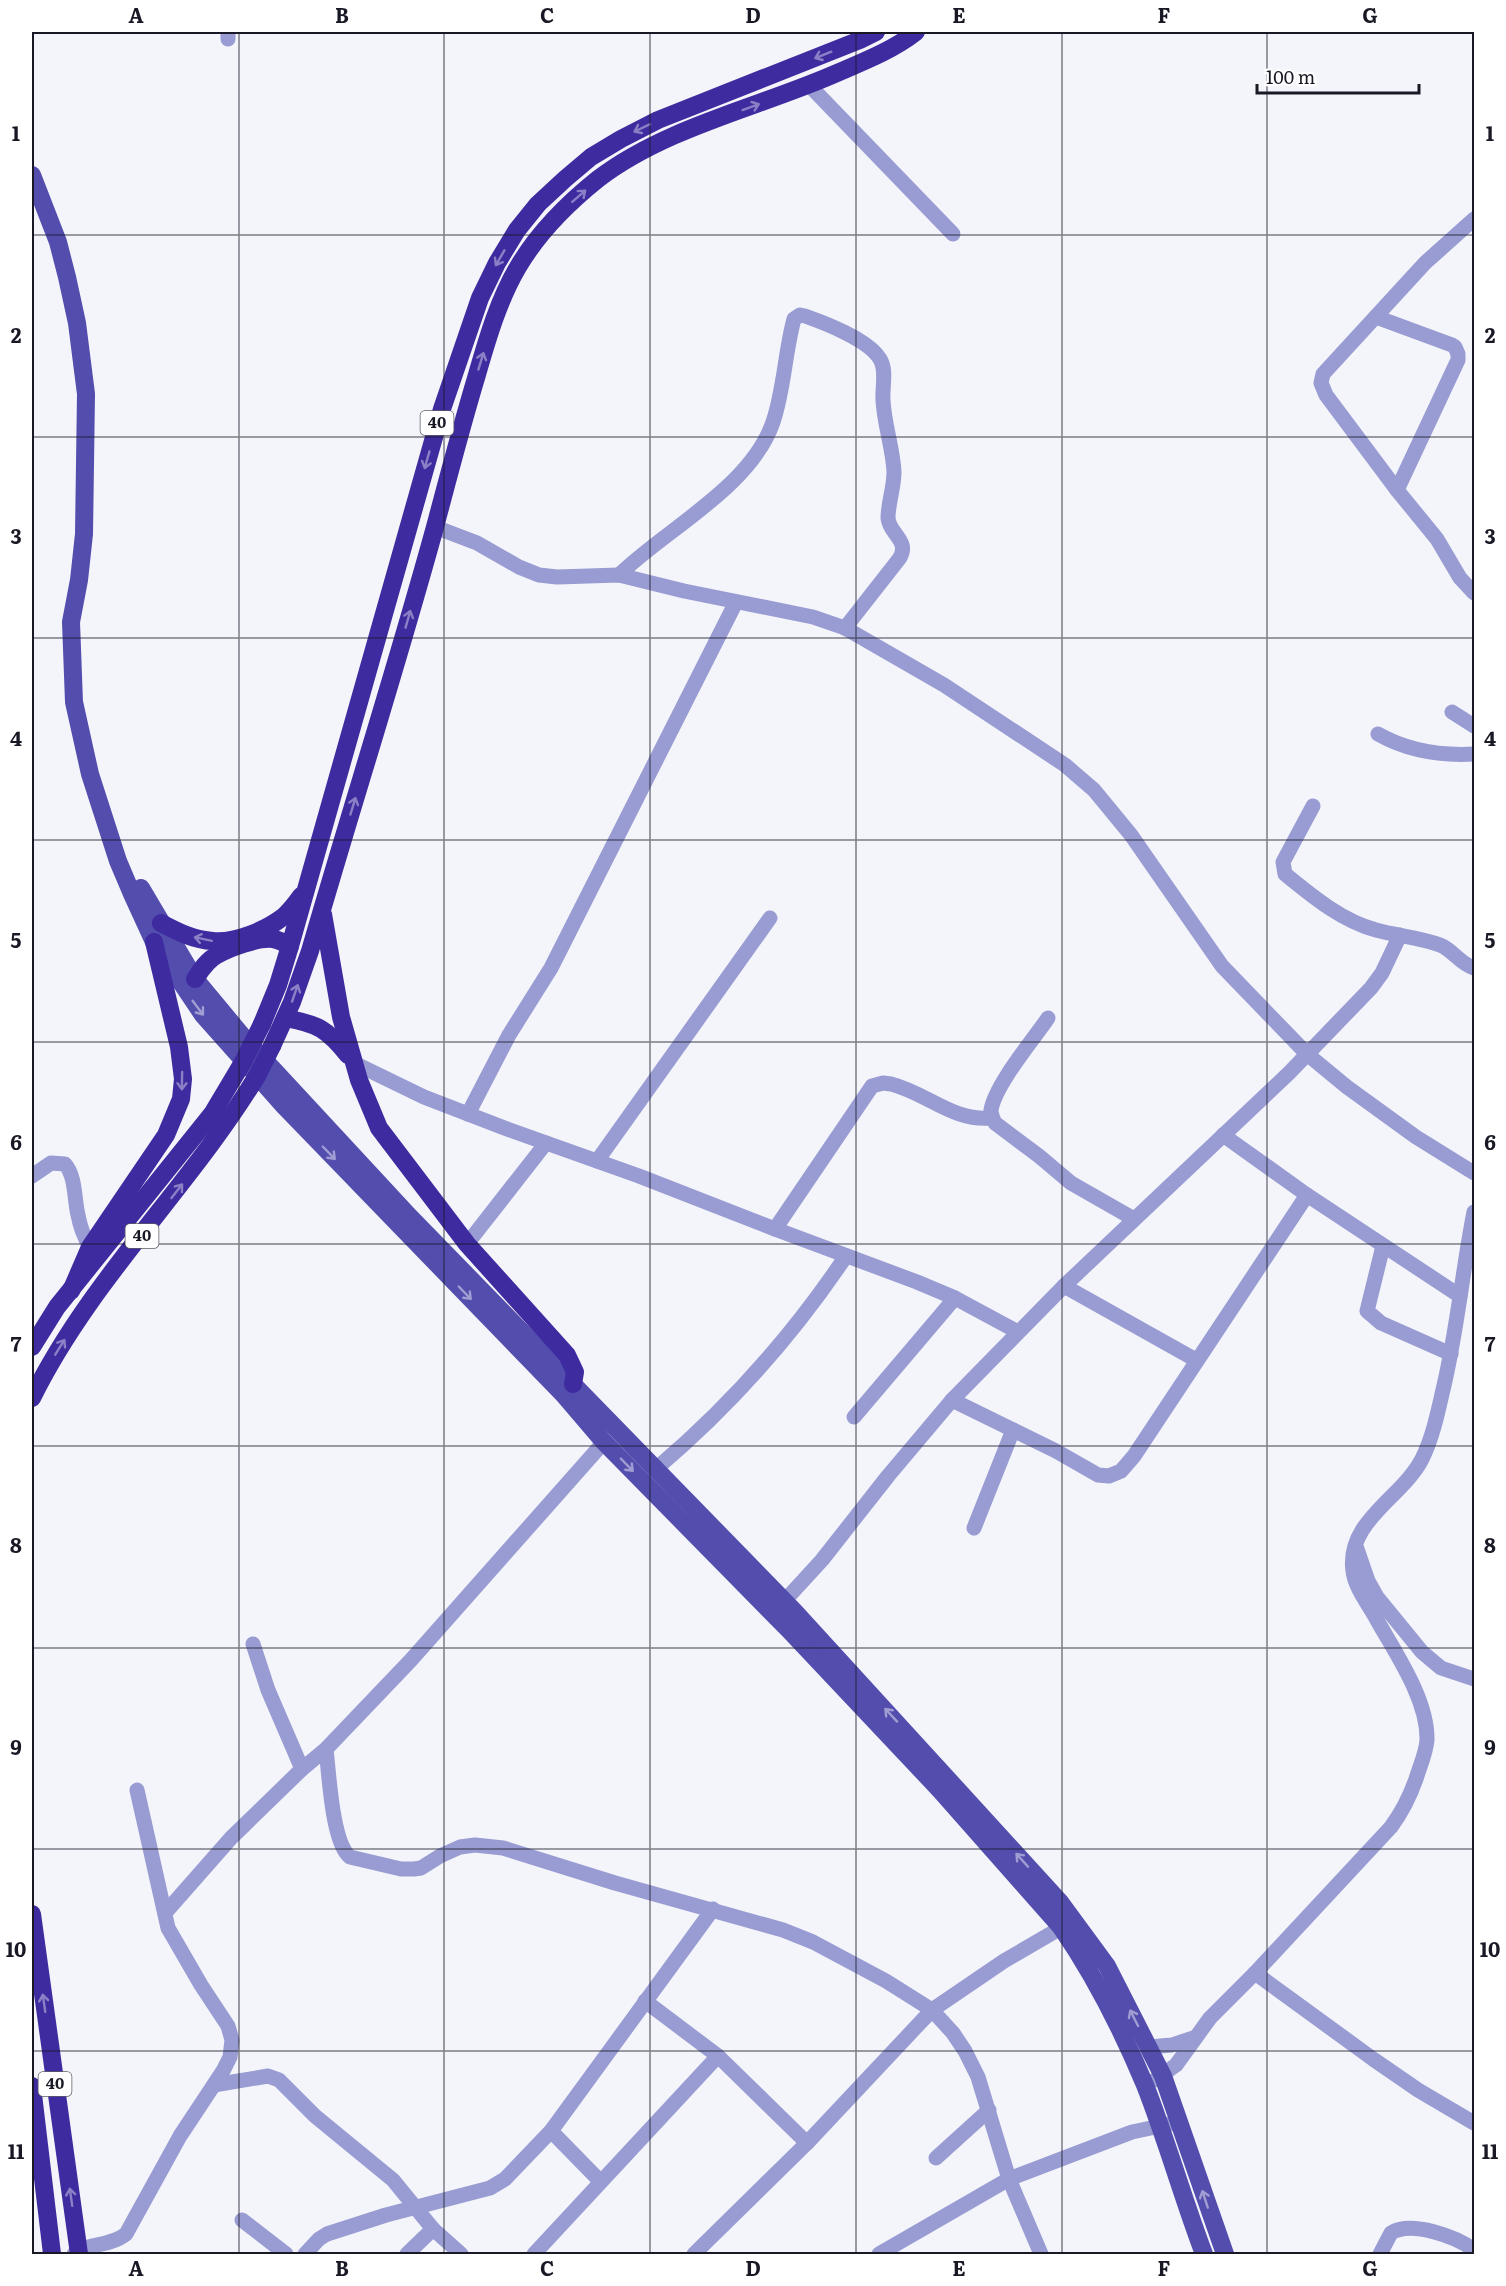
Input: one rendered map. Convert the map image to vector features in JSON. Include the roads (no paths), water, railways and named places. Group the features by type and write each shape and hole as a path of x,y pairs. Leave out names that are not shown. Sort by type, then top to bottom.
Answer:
{"highway":[{"name":"40","path":"32,1347 70,1291 212,1114 243,1062 262,1024 290,946 442,409 480,298 497,262 517,230 538,204 591,157 658,120 876,32"},
{"name":"40","path":"32,1398 43,1374 78,1319 216,1139 257,1076 285,1018 310,951 501,300 518,266 555,219 576,197 633,157 655,145 884,53 916,32"},
{"path":"442,409 465,417"},
{"path":"161,923 197,939 216,942 237,938 282,917 306,890"},
{"path":"322,909 341,1017 364,1096 379,1128 467,1244 567,1354 574,1372 568,1389"},
{"path":"195,979 207,963 217,955 238,946 263,939 272,939 290,946"},
{"path":"70,1291 90,1247 166,1135 181,1099 183,1079 179,1047 154,942"},
{"path":"285,1018 322,1028 337,1041 354,1063"},
{"name":"40","path":"32,1914 77,2253"},
{"name":"40","path":"32,2086 52,2254"}],"main road":[{"path":"32,175 58,242 77,323 86,394 84,534 71,622 72,679 80,731 142,889 195,979 244,1038 568,1389 604,1442 778,1608"},
{"path":"95,772 118,861 154,942 203,1015 284,1107 568,1389 657,1468 838,1681 1107,1966 1163,2076 1225,2254"},
{"path":"1067,1923 1078,1952 1121,2031 1145,2086 1204,2254"}],"street":[{"path":"809,85 953,234"},
{"path":"1474,219 1425,262 1323,374 1321,383 1326,396 1397,490 1437,538 1460,578 1474,593"},
{"path":"619,575 655,543 720,494 749,462 773,421 794,319 800,315 805,316 845,333 869,347 879,357 883,368 883,402 894,473 888,518 892,529 900,539 903,550 899,559 845,628"},
{"path":"1376,317 1452,345 1458,354 1453,370 1397,490"},
{"path":"435,527 477,543 519,567 539,575 557,577 619,575 736,602 801,613 845,628 963,697 1065,765 1083,780 1131,835 1222,966 1306,1054 1347,1088 1416,1137 1474,1173"},
{"path":"468,1114 509,1035 551,968 736,602"},
{"path":"1452,712 1474,726"},
{"path":"1378,734 1394,743 1415,750 1474,754"},
{"path":"1313,806 1283,862 1285,874 1337,912 1374,930 1417,937 1441,945 1463,963 1474,968"},
{"path":"597,1161 770,918"},
{"path":"778,1608 822,1560 952,1400 1064,1286 1223,1135 1371,988 1382,973 1400,935"},
{"path":"1048,1018 998,1093 991,1112 992,1118 995,1123 1040,1156 1071,1183 1134,1219"},
{"path":"354,1063 424,1097 896,1273 955,1298 1018,1332"},
{"path":"775,1229 872,1086 883,1083 891,1084 954,1113 971,1118 992,1118"},
{"path":"1223,1135 1307,1195 1460,1296"},
{"path":"467,1244 546,1143"},
{"path":"32,1176 51,1162 65,1164 70,1170 78,1215 90,1247"},
{"path":"952,1400 1056,1451 1098,1475 1105,1476 1121,1472 1134,1456 1307,1195"},
{"path":"1145,2086 1163,2076 1176,2065 1210,2018 1255,1974 1395,1822 1408,1800 1424,1757 1427,1742 1426,1725 1422,1708 1407,1676 1356,1581 1353,1558 1368,1520 1417,1468 1424,1456 1451,1354 1474,1212"},
{"path":"1383,1246 1367,1311 1381,1323 1451,1354"},
{"path":"657,1468 728,1404 793,1328 846,1256"},
{"path":"1064,1286 1196,1360"},
{"path":"854,1417 955,1298"},
{"path":"974,1528 1013,1430"},
{"path":"165,1913 231,1838 302,1769 326,1749 469,1596 520,1535 604,1442"},
{"path":"1356,1546 1368,1581 1377,1597 1422,1652 1442,1668 1474,1679"},
{"path":"253,1644 268,1690 302,1769"},
{"path":"326,1749 340,1845 350,1857 402,1869 414,1869 421,1868 460,1847 475,1845 502,1848 783,1930 813,1942 886,1981 932,2010 965,2051 978,2077 1009,2179 1041,2254"},
{"path":"77,2253 111,2244 126,2234 180,2136 230,2057 232,2040 228,2026 168,1928 137,1790"},
{"path":"305,2254 327,2234 490,2188 505,2179 551,2131 713,1909"},
{"path":"694,2254 807,2143 932,2010 1004,1961 1067,1923"},
{"path":"1255,1974 1372,2059 1418,2090 1474,2123"},
{"path":"645,2001 718,2056 807,2143"},
{"path":"1149,2047 1172,2045 1196,2037"},
{"path":"534,2254 718,2056"},
{"path":"214,2085 268,2076 279,2080 315,2116 393,2180 433,2229 461,2254"},
{"path":"936,2158 989,2110"},
{"path":"879,2254 1009,2179 1132,2132 1180,2121"},
{"path":"551,2131 600,2181"},
{"path":"242,2220 286,2254"},
{"path":"1380,2254 1391,2233 1403,2228 1421,2229 1444,2235 1474,2250"},
{"path":"407,2254 433,2229"}]}
